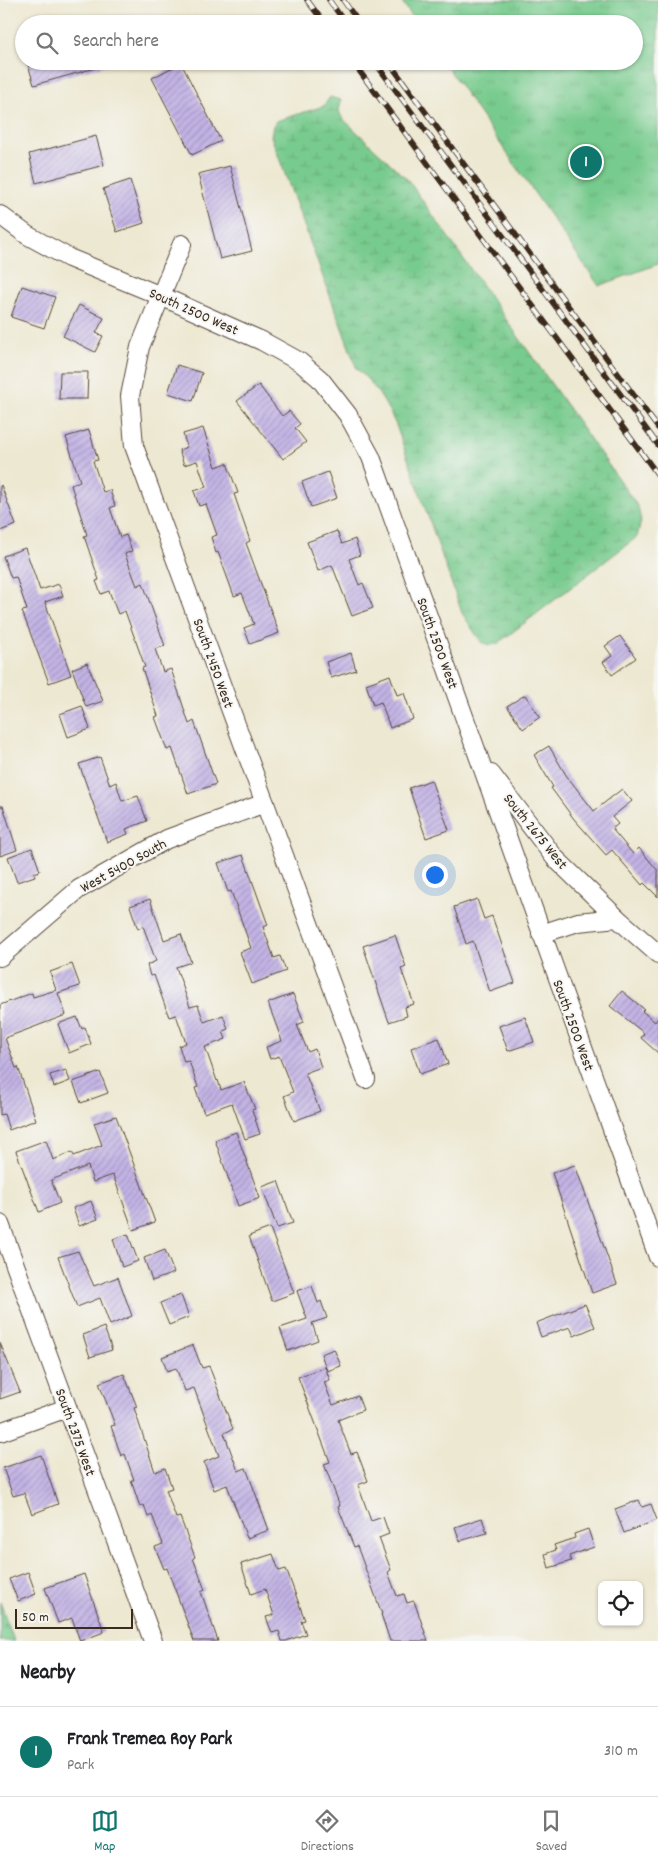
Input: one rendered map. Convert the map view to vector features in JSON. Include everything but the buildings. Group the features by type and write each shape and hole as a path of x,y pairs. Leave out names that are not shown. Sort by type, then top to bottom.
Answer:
{"street":[{"name":"South 2500 West","path":"0,215 27,235 69,258 262,341 300,362 320,379 348,415 371,458 658,1258"},
{"name":"South 2450 West","path":"182,244 140,347 130,396 134,446 366,1079"},
{"name":"South 2675 West","path":"480,760 555,858 617,918 658,954"},
{"name":"West 5400 South","path":"0,957 78,889 167,839 265,803"},
{"path":"541,934 578,922 617,918"},
{"name":"South 2375 West","path":"0,1224 152,1641"},
{"path":"0,1432 67,1408"}],"green space":[{"path":"401,0 658,0 658,264 599,286 449,70 643,70 643,15 411,15"},
{"path":"330,97 341,100 339,111 342,118 408,180 638,507 641,521 637,537 497,644 489,645 481,642 462,613 396,425 370,382 357,369 271,136 276,121 324,106"},
{"path":"0,1602 14,1641 0,1641"}],"railway":[{"path":"307,0 318,15"},
{"path":"329,0 340,15"},
{"path":"343,0 354,15"},
{"path":"359,70 658,475"},
{"path":"381,70 658,445"},
{"path":"395,70 658,428"}],"place":[{"name":"Frank Tremea Roy Park","path":"586,162"}]}
